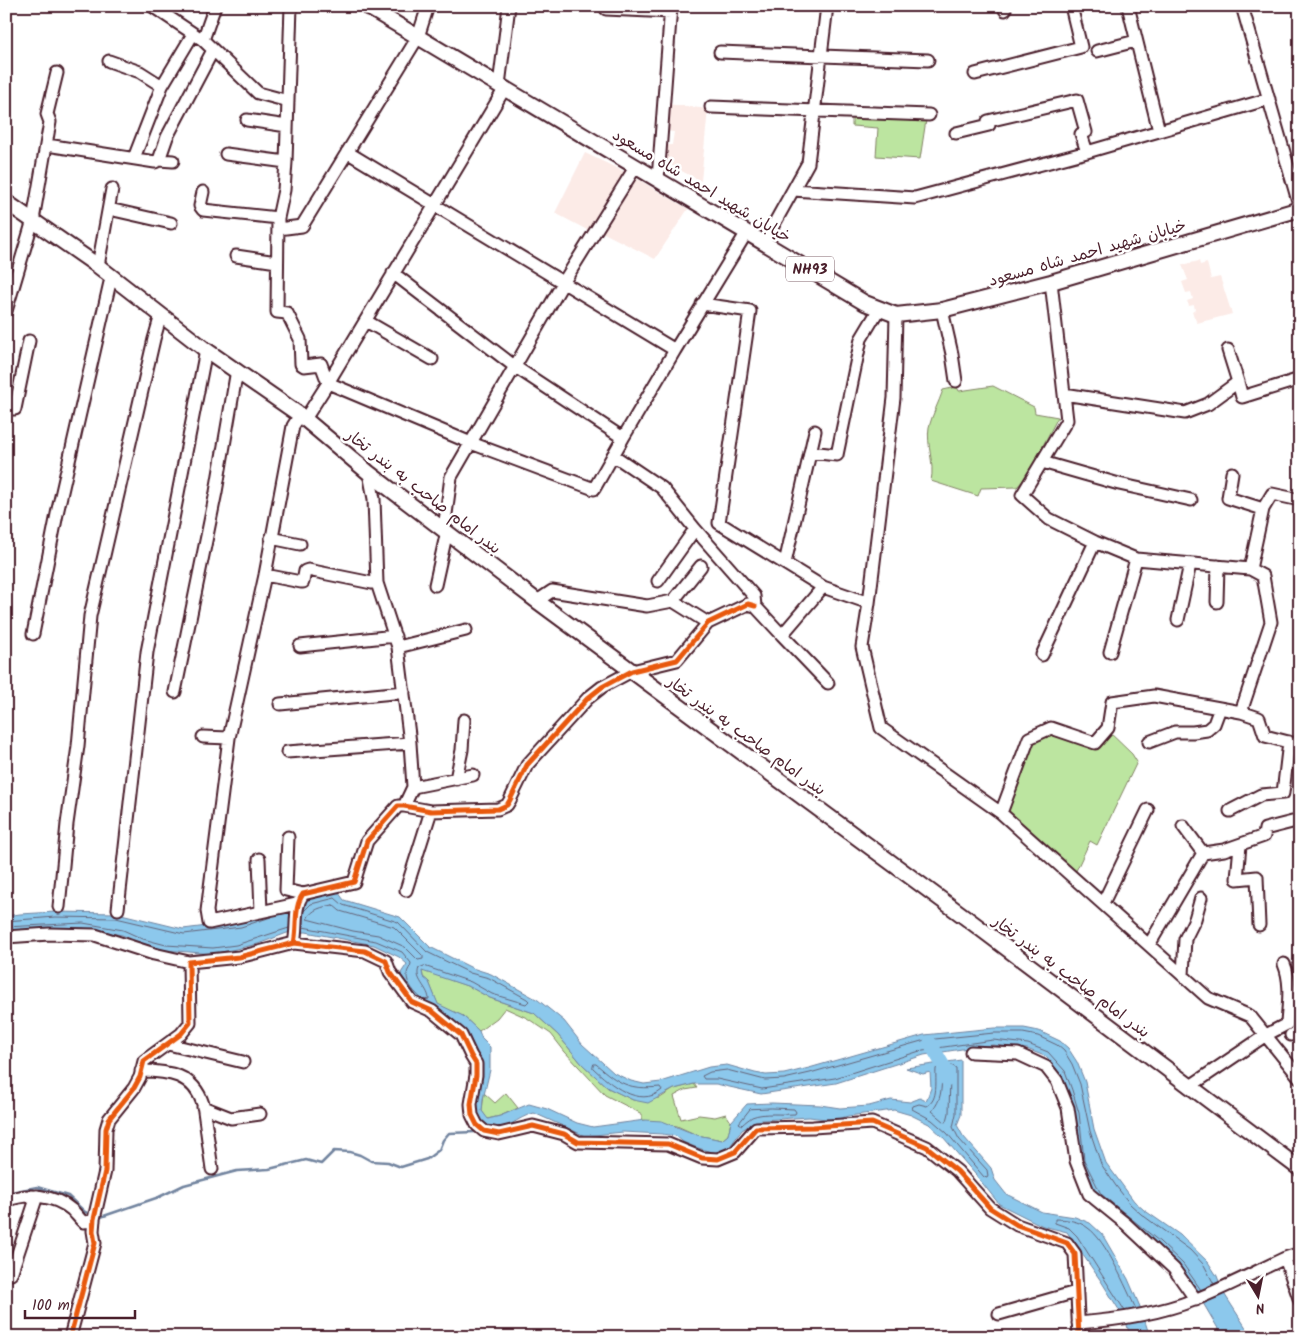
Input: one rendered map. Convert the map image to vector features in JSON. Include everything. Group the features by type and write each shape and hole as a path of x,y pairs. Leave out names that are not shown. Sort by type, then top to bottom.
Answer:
{"main road":[{"name":"خیابان شهید احمد شاه مسعود","path":"366,6 865,303 896,314 942,310 1051,282 1300,209"},
{"name":"بندر امام صاحب به بندر تخار","path":"6,202 98,266 206,350 303,417 369,473 632,672 973,923 1300,1169"}],"street":[{"path":"152,6 198,37 258,94 288,101"},
{"path":"134,158 162,86 198,37 215,6"},
{"path":"291,6 286,162 284,190 278,224 277,312 287,313 300,339 301,364 304,366 321,364 328,383 471,442 594,488 674,350 747,232"},
{"path":"203,192 200,206 203,210 278,224 302,226 418,37 428,6"},
{"path":"509,6 502,87 435,206 328,383 303,417 293,426 265,575 229,738 206,911 209,922 261,912 354,882 367,841 398,806 431,811 498,809 507,805 526,765 588,698 602,687 632,672 677,660 708,623 748,604 755,606 828,683"},
{"path":"764,242 808,163 827,6"},
{"path":"975,74 1081,46 1071,6"},
{"path":"1128,6 1159,131"},
{"path":"1242,6 1300,209"},
{"path":"606,9 671,9 658,179"},
{"path":"1097,51 1136,42"},
{"path":"159,160 167,137 213,50"},
{"path":"720,52 928,60"},
{"path":"109,61 140,72 162,86"},
{"path":"6,310 33,220 47,145 50,122 48,114 57,73"},
{"path":"793,190 915,198 1087,152 1268,99"},
{"path":"956,133 989,125 988,121 1077,100 1086,132 1082,134 1087,152"},
{"path":"711,107 928,115"},
{"path":"247,120 287,126"},
{"path":"47,145 155,162 159,160 173,161"},
{"path":"347,152 674,350"},
{"path":"226,154 286,162"},
{"path":"435,585 446,530 451,477 563,283 636,166"},
{"path":"98,266 112,189"},
{"path":"109,209 171,223"},
{"path":"236,256 277,262"},
{"path":"393,273 514,366 622,438"},
{"path":"33,634 61,499 112,278"},
{"path":"1051,282 1068,420 1022,493 1023,497 1049,519 1095,542 1136,559 1250,569 1263,576 1271,622 1241,712"},
{"path":"702,304 750,311 719,523 823,586 869,603"},
{"path":"810,452 837,455 861,339 879,309"},
{"path":"942,310 956,381"},
{"path":"896,314 894,398 862,647 881,728 1001,813 1208,998 1250,1016 1300,1078"},
{"path":"59,907 67,824 78,746 90,616 161,315"},
{"path":"366,321 432,359"},
{"path":"6,409 15,409 29,341"},
{"path":"118,909 147,652 206,350"},
{"path":"1228,350 1242,398 1300,379"},
{"path":"175,692 216,492 237,370"},
{"path":"1064,394 1185,413 1208,404 1238,382"},
{"path":"785,563 815,430"},
{"path":"613,455 662,488 754,596 755,606"},
{"path":"1042,462 1119,484 1191,500"},
{"path":"369,473 374,499 377,583 398,648 410,743 413,787 404,806"},
{"path":"1232,473 1228,498 1263,509"},
{"path":"1250,569 1263,509 1272,494 1300,500"},
{"path":"658,581 695,529"},
{"path":"271,538 300,544"},
{"path":"1042,655 1095,542"},
{"path":"1110,652 1136,559"},
{"path":"1178,620 1190,564"},
{"path":"538,601 552,591 647,606 673,601 701,566"},
{"path":"1217,602 1218,566"},
{"path":"265,575 303,582 305,571 308,570 377,583"},
{"path":"782,635 823,586"},
{"path":"673,601 708,623"},
{"path":"398,648 466,630"},
{"path":"300,646 395,636"},
{"path":"280,704 404,692"},
{"path":"1001,813 1029,738 1051,728 1095,743 1108,728 1111,704 1114,701 1154,696 1241,712 1258,718 1265,736 1295,744 1282,793 1261,795 1230,811"},
{"path":"1149,742 1175,732 1207,730 1214,724 1220,708"},
{"path":"456,779 462,750 464,720"},
{"path":"203,737 229,738"},
{"path":"287,752 410,743"},
{"path":"413,787 472,775"},
{"path":"1103,903 1148,810"},
{"path":"406,890 431,811"},
{"path":"1149,945 1203,853 1240,845 1264,836 1265,829 1300,820"},
{"path":"1183,826 1203,853"},
{"path":"288,837 286,890 299,901"},
{"path":"1240,845 1237,879 1257,877 1259,925"},
{"path":"259,859 261,912"},
{"path":"1183,975 1185,939 1195,919 1201,898"},
{"path":"295,940 299,901"},
{"path":"6,937 49,934 95,935 154,954 189,962 240,957 295,940 364,951 386,961 390,972 412,1002 432,1011 461,1035 476,1064 472,1116 480,1128 499,1134 533,1126 564,1134 578,1142 668,1144 702,1158 718,1159 735,1152 756,1128 872,1123 927,1147 957,1171 990,1208 1017,1225 1067,1243 1074,1254 1079,1337"},
{"path":"70,1337 95,1244 93,1231 105,1172 106,1129 109,1119 134,1088 144,1061 181,1034 190,1023 189,962"},
{"path":"1189,1087 1266,1035 1287,1024 1288,986 1287,972 1284,964"},
{"path":"168,1044 243,1062"},
{"path":"972,1052 1018,1054 1046,1067 1056,1081 1068,1108 1076,1162 1089,1194 1126,1224 1174,1269 1196,1300"},
{"path":"141,1072 160,1071 181,1076 200,1096 212,1169"},
{"path":"203,1107 231,1118 260,1114"},
{"path":"6,1201 17,1196 37,1196 56,1201 71,1209 83,1222 95,1218"},
{"path":"11,1274 37,1196"},
{"path":"1078,1323 1145,1314 1196,1300 1285,1258 1300,1253"},
{"path":"1285,1258 1300,1301"},
{"path":"999,1314 1076,1292"}],"shaded area":[{"path":"667,104 708,109 701,181 662,161 663,145 672,145 674,132 665,131"},
{"path":"585,153 627,173 589,231 555,213"},
{"path":"634,177 688,209 655,259 600,231"},
{"path":"1199,261 1200,265 1207,263 1211,279 1220,277 1232,314 1197,323 1192,312 1195,310 1194,305 1189,306 1187,301 1193,299 1191,292 1186,293 1182,282 1188,280 1182,265"}],"green space":[{"path":"852,115 926,120 920,159 876,156 878,128 852,126"},
{"path":"993,386 1034,407 1035,413 1058,417 1027,476 1017,487 981,488 978,496 931,481 932,468 928,434 943,390 957,387 959,391"},
{"path":"1106,729 1132,754 1137,762 1097,845 1090,841 1075,873 1003,811 1030,740 1052,730 1094,748"},
{"path":"422,970 470,987 490,998 534,1013 558,1035 582,1064 608,1088 633,1100 660,1098 674,1089 694,1084 697,1088 685,1090 674,1096 681,1119 699,1115 715,1117 726,1114 731,1122 728,1135 722,1140 697,1135 677,1126 642,1120 642,1114 605,1095 551,1034 527,1018 505,1008 497,1018 479,1031 463,1016 438,1005 429,982 423,977"},
{"path":"484,1093 495,1103 506,1093 518,1108 500,1116 487,1119 482,1111"}],"water":[{"path":"338,892 344,900 400,917 430,947 472,968 491,974 538,1000 564,1021 582,1044 614,1073 631,1081 644,1084 661,1082 709,1067 727,1065 766,1075 784,1074 924,1035 994,1028 1024,1028 1039,1031 1060,1041 1068,1048 1077,1062 1085,1082 1094,1129 1106,1163 1134,1201 1180,1235 1208,1262 1217,1276 1223,1292 1252,1337 1223,1337 1196,1291 1097,1198 1079,1161 1074,1114 1068,1092 1060,1074 1047,1057 1027,1049 993,1045 924,1055 836,1083 761,1094 716,1084 694,1084 674,1089 648,1103 633,1100 608,1088 582,1064 558,1035 534,1013 490,998 470,987 422,971 423,977 429,982 438,1004 463,1016 479,1031 482,1039 490,1047 490,1070 482,1111 488,1119 529,1104 547,1109 577,1123 593,1127 645,1120 662,1121 697,1135 722,1140 728,1135 731,1122 747,1104 820,1105 840,1108 869,1106 891,1100 910,1102 920,1098 926,1101 931,1088 930,1072 923,1074 906,1068 961,1060 961,1115 957,1125 963,1136 991,1168 995,1180 1006,1194 1042,1212 1075,1217 1090,1223 1102,1234 1128,1279 1141,1309 1150,1337 1130,1337 1126,1321 1067,1232 1043,1226 999,1204 943,1137 929,1124 911,1115 894,1110 848,1116 835,1120 809,1117 762,1120 742,1130 728,1149 714,1153 683,1142 676,1136 662,1134 623,1132 585,1136 534,1113 501,1129 489,1130 474,1116 482,1065 468,1034 459,1024 442,1012 421,1004 404,984 401,973 407,964 399,957 374,945 306,932 287,933 258,944 213,954 165,950 122,935 83,928 6,932 6,916 55,912 117,913 183,929 240,922 282,907 302,907 308,899"}],"waterway":[{"path":"930,1043 947,1072 947,1080"},
{"path":"98,1218 159,1197 184,1185 237,1171 269,1169 306,1160 321,1164 334,1151 350,1152 371,1161 388,1162 401,1167 427,1159 439,1150 443,1140 449,1133 475,1132 477,1130"},
{"path":"6,1193 37,1187 68,1196 85,1212 91,1214"}],"cycle path":[{"path":"70,1337 95,1243 94,1219 105,1171 106,1129 109,1119 134,1088 140,1077 144,1061 181,1034 190,1023 189,962 239,957 294,943 298,905 303,894 354,882 367,841 398,806 431,811 498,809 507,805 527,765 588,698 602,687 632,671 677,660 708,623 748,604 755,606"},
{"path":"294,943 365,951 386,961 390,972 412,1002 432,1011 461,1035 476,1064 471,1104 472,1115 477,1125 484,1131 499,1134 533,1126 564,1134 578,1142 668,1144 702,1158 718,1159 735,1152 756,1128 872,1123 927,1147 957,1171 990,1208 1017,1225 1067,1243 1075,1254 1079,1337"}]}
